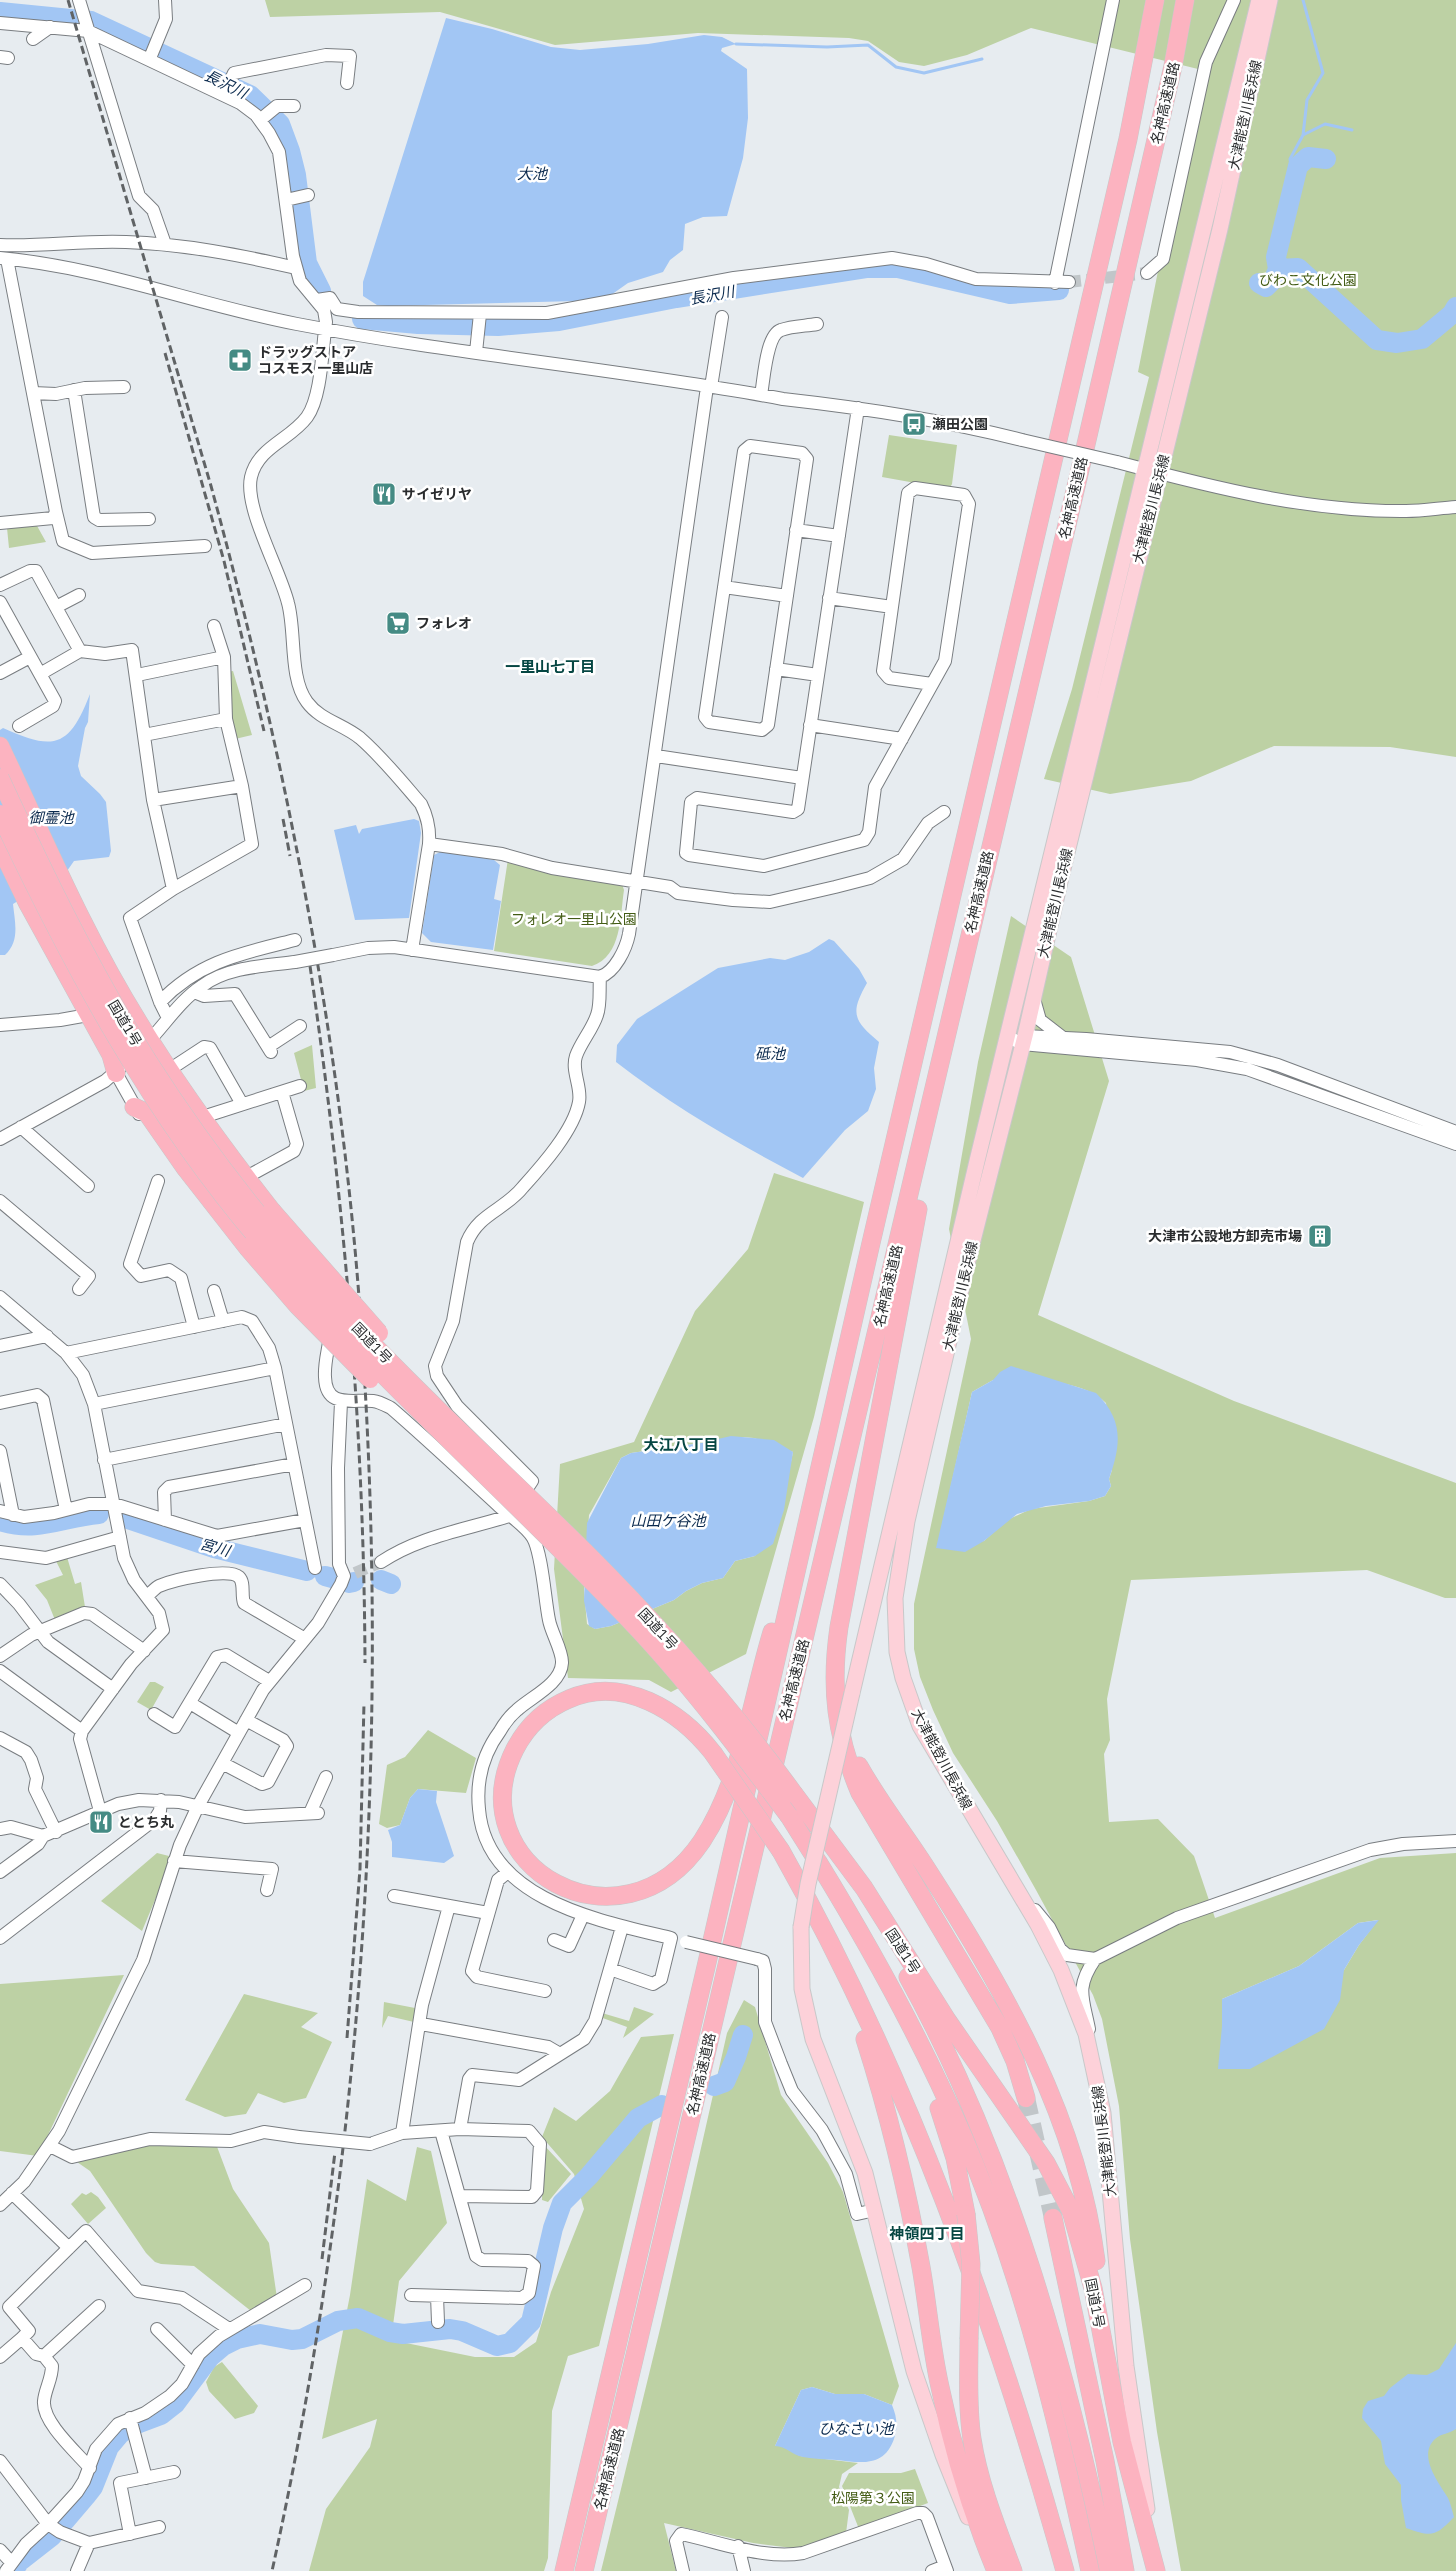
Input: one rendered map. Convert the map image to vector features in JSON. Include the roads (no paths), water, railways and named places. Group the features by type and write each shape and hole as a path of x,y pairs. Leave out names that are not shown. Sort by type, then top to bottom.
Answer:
{"highway":[{"name":"名神高速道路","path":"564,2571 708,1957 1128,139 1150,29 1153,0"},
{"name":"名神高速道路","path":"584,2571 758,1832 852,1443 951,1008 1145,190 1173,66 1185,0"},
{"path":"0,746 65,886 100,953 152,1043 204,1121 272,1211 449,1409"},
{"name":"国道1号","path":"0,778 69,923 99,978 144,1055 224,1172 314,1280 449,1409 658,1628 725,1704 864,1888 947,2020 1026,2133 1061,2189 1071,2211 1087,2261 1113,2400 1136,2500 1157,2571"},
{"name":"国道1号","path":"0,814 47,913 90,995 141,1078 212,1181 258,1240 308,1297 451,1443 551,1540 640,1632 706,1708 789,1816 818,1862 911,2040 935,2098 955,2158 966,2214 971,2264 970,2414 974,2446 986,2498 1013,2571"},
{"path":"0,846 28,904 111,1056 116,1073"},
{"path":"951,1008 919,1200 892,1333 839,1627 834,1690 838,1728 844,1752 860,1793 1000,2028 1015,2061 1026,2098"},
{"path":"134,1107 147,1113 186,1169 247,1247 298,1306 371,1380 451,1443"},
{"path":"817,1483 764,1660 736,1765 713,1822 691,1855 673,1873 646,1888 617,1896 593,1896 564,1889 544,1876 521,1852 511,1834 505,1810 504,1787 513,1754 535,1721 552,1708 570,1698 586,1693 602,1691 637,1696 676,1716 697,1734 713,1752 781,1851 853,1986 914,2125 955,2231 1023,2423 1065,2571"},
{"path":"834,1690 842,1726 855,1760 930,1873 982,1960 1027,2040 1052,2097 1076,2166 1091,2224 1113,2400"},
{"path":"811,1819 883,1932 911,1983 964,2092 997,2172 1033,2268 1049,2320 1075,2418 1109,2571"},
{"path":"818,1862 866,1941 921,2045 979,2178 1013,2271 1042,2368 1090,2571"},
{"path":"818,1920 850,1995 884,2100 921,2267 939,2385 949,2428 962,2479 994,2571"},
{"path":"1053,2218 1105,2462 1125,2571"}],"main road":[{"name":"大津能登川長浜線","path":"994,2571 960,2500 927,2412 902,2328 865,2173 819,2054 806,2014 800,1960 801,1927 808,1884 852,1693 1007,1036 1259,0"},
{"name":"大津能登川長浜線","path":"1157,2571 1126,2366 1103,2113 1086,2034 1061,1970 1020,1895 920,1726 903,1678 897,1652 895,1598 907,1521 967,1264 1220,229 1270,0"}],"street":[{"path":"79,0 139,196 153,210 165,244"},
{"path":"150,58 166,19 165,0"},
{"path":"1055,283 1114,0"},
{"path":"1147,273 1163,259 1206,62 1234,0"},
{"path":"0,22 88,31 150,58 224,94 248,108 260,119 278,152 296,268 304,288 317,300 326,316 325,329 316,396 311,411 299,425 261,458 251,477 250,498 288,602 294,638 297,682 303,697 320,715 360,738 417,799 426,815 430,830 429,844 412,950"},
{"path":"33,39 50,27"},
{"path":"224,94 234,74 326,55 350,56 347,83"},
{"path":"260,119 276,106 294,106"},
{"path":"286,200 307,195"},
{"path":"0,245 71,242 165,244 218,251 296,268"},
{"path":"317,300 330,298 338,308 358,312 480,315 547,313 734,278 892,258 926,264 976,279 1069,282"},
{"path":"205,546 92,553 62,541 4,259 139,285 248,314 325,329 943,422 1117,462 1160,474 1332,507 1408,511 1456,507"},
{"path":"476,352 480,315"},
{"path":"0,1139 105,1081 152,1043 168,1018 202,985 229,973 379,947 412,950 600,978 609,972 627,942 656,756 709,387 722,316"},
{"path":"761,395 770,342 774,334 781,330 816,324"},
{"path":"33,394 56,394 74,390 124,387"},
{"path":"74,390 94,517 100,520 149,520"},
{"path":"858,408 798,809 792,812 697,798 691,802 685,849 689,855 757,866 864,840 869,832 875,787 945,661 969,504 964,495 915,488 908,493 883,671 890,678 932,684"},
{"path":"747,447 802,453 807,459 796,530 768,725 762,730 709,722 706,720 724,587 744,451 747,447"},
{"path":"0,523 52,518 56,512"},
{"path":"796,530 839,536"},
{"path":"0,585 30,570 36,571 80,651"},
{"path":"724,587 786,596"},
{"path":"56,607 79,595"},
{"path":"829,598 892,607"},
{"path":"0,602 54,700 53,706 19,726"},
{"path":"168,1018 160,1002 130,918 172,889 252,844 242,786 226,719 224,656 214,626"},
{"path":"40,674 80,651 105,654 132,650 153,800 172,889"},
{"path":"137,675 224,656"},
{"path":"0,673 30,657"},
{"path":"776,669 818,675"},
{"path":"144,735 226,719"},
{"path":"810,725 902,739"},
{"path":"656,756 802,778"},
{"path":"153,800 242,786"},
{"path":"429,844 502,854 552,868 670,887 678,893 733,900 770,902 835,888 870,878 886,870 910,852 928,823 944,812"},
{"path":"160,1002 182,980 222,959 295,940"},
{"path":"381,1562 417,1542 469,1525 510,1516 532,1481 449,1409 435,1366 453,1321 467,1242 472,1230 481,1219 513,1199 524,1187 557,1144 574,1116 579,1102 580,1090 575,1058 596,1017 600,978"},
{"path":"194,992 204,996 235,994 269,1049 300,1026"},
{"path":"1034,996 1040,1020 1063,1038"},
{"path":"0,1025 60,1020 88,1015"},
{"path":"1007,1036 1023,1040 1197,1060 1247,1069 1456,1144"},
{"path":"1023,1040 1063,1038 1230,1052 1278,1066 1456,1132"},
{"path":"152,1043 165,1051 252,1174 332,1271 325,1370 326,1387 341,1402 380,1403 427,1440 534,1538 549,1620 562,1662 556,1679 516,1711 500,1731 488,1751 480,1772 477,1792 479,1817 488,1843 508,1872 522,1884 546,1899 584,1915 622,1926 763,1961 765,1969 765,2022 792,2091 822,2130 836,2153 846,2174 857,2214 875,2210"},
{"path":"175,1066 204,1047 210,1048 242,1104"},
{"path":"116,1073 150,1133 220,1225 319,1339 327,1354"},
{"path":"209,1114 300,1086"},
{"path":"252,1174 294,1151 297,1144 282,1092"},
{"path":"21,1128 88,1186"},
{"path":"158,1181 146,1204 130,1264 141,1276 169,1270 181,1278 194,1327"},
{"path":"0,1201 89,1276 79,1289"},
{"path":"214,1291 223,1321"},
{"path":"0,1297 47,1336 66,1354 83,1375 94,1404 128,1571 159,1613 163,1624 163,1630 158,1637 113,1689 82,1731 80,1739 100,1811"},
{"path":"66,1354 242,1317 252,1321 269,1348 275,1368 315,1568"},
{"path":"0,1346 47,1336"},
{"path":"94,1404 275,1368"},
{"path":"0,1403 38,1396 43,1400 66,1510"},
{"path":"0,2205 24,2182 50,2146 90,2070 143,1960 174,1861 198,1806 269,1681 305,1639 349,1575 339,1564 338,1497 341,1402"},
{"path":"427,1440 449,1409"},
{"path":"104,1460 286,1424"},
{"path":"0,1451 13,1515"},
{"path":"165,1520 164,1492 169,1487 294,1464"},
{"path":"0,1511 24,1517 89,1504 114,1504 217,1536 306,1520"},
{"path":"0,1552 46,1558 120,1537"},
{"path":"147,1596 158,1587 216,1573 231,1572 240,1577 244,1603 305,1639"},
{"path":"0,1584 19,1604 48,1642 113,1689"},
{"path":"0,1656 40,1632 84,1613 92,1614 144,1651"},
{"path":"154,1714 175,1727 217,1657 226,1655 269,1681"},
{"path":"0,1671 82,1731"},
{"path":"190,1703 239,1733"},
{"path":"222,1763 262,1784 268,1782 287,1746 283,1740 246,1720"},
{"path":"0,1738 26,1752 31,1760 37,1778 35,1789 56,1832"},
{"path":"0,1829 11,1827 43,1836 56,1832 100,1811 139,1800 161,1800 245,1817 314,1813 326,1777"},
{"path":"1,1933 155,1819 160,1811 161,1800"},
{"path":"0,1872 38,1844 43,1836"},
{"path":"1091,2054 1090,2032 1081,1989 1086,1972 1094,1959 1177,1918 1370,1850 1403,1844 1456,1841"},
{"path":"174,1861 272,1869 267,1890"},
{"path":"508,1872 498,1880 472,1970 477,1977 545,1991"},
{"path":"1020,1895 1049,1927 1060,1949 1067,1955 1094,1959"},
{"path":"394,1896 488,1913"},
{"path":"402,2133 421,2024 422,2006 449,1906"},
{"path":"554,1940 569,1946 584,1915"},
{"path":"460,2129 469,2079 472,2075 519,2080 584,2039 591,2030 622,1926"},
{"path":"610,1970 653,1984 661,1979 671,1938"},
{"path":"421,2024 548,2047 560,2054"},
{"path":"50,2146 72,2157 150,2139 231,2140 264,2132 370,2144 402,2133 460,2129 529,2131 540,2144 537,2191 532,2197 460,2196"},
{"path":"411,2295 522,2298 529,2293 534,2266 528,2261 482,2260 476,2256 441,2131"},
{"path":"12,2193 69,2248"},
{"path":"0,2357 29,2331 10,2307 86,2231 138,2291 182,2298 229,2329"},
{"path":"0,2550 12,2568 26,2544 54,2528 90,2468 96,2449 118,2424 132,2423 170,2396 182,2384 193,2365 209,2344 229,2329 305,2285"},
{"path":"437,2296 438,2322"},
{"path":"44,2356 99,2306"},
{"path":"157,2329 193,2365"},
{"path":"22,2338 36,2354 44,2356 52,2366 52,2377 44,2399 47,2419 90,2468"},
{"path":"132,2423 146,2478"},
{"path":"0,2461 54,2528 89,2543 159,2527"},
{"path":"130,2534 120,2483 174,2472"},
{"path":"683,2571 676,2541 681,2534 775,2555 804,2554 917,2513 923,2513 926,2517 946,2569 932,2571"},
{"path":"76,2571 89,2543"},
{"path":"738,2546 744,2571"}],"water":[{"name":"大池","path":"446,18 492,29 551,47 580,50 648,44 704,35 722,37 736,44 722,48 721,51 747,69 748,118 743,158 727,216 703,217 685,224 683,250 670,260 663,272 628,283 611,295 577,301 388,306 377,305 363,296 363,282"},
{"name":"御霊池","path":"90,694 88,722 85,728 78,766 81,776 106,802 111,851 109,857 74,861 67,871 13,904 15,938 10,950 5,955 0,955 0,730 3,728 35,740 47,742 58,740 67,735 75,725"},
{"path":"414,819 419,821 421,833 409,918 355,920 334,830 356,825 359,834 362,829"},
{"path":"442,851 494,860 500,865 494,899 501,901 493,950 431,942 422,933 434,855"},
{"name":"砥池","path":"829,939 834,941 859,969 867,983 856,1009 859,1022 879,1042 874,1068 876,1089 868,1111 845,1130 803,1178 707,1124 638,1079 616,1062 617,1045 637,1019 718,968 770,958 785,960 809,952"},
{"path":"1011,1366 1096,1393 1105,1403 1112,1413 1118,1433 1116,1455 1109,1479 1111,1486 1105,1496 1089,1501 1046,1506 1017,1514 984,1541 965,1552 936,1548 972,1392 993,1380 1000,1372"},
{"name":"山田ケ谷池","path":"731,1436 774,1440 793,1452 784,1510 773,1544 755,1556 735,1561 723,1578 702,1583 674,1600 611,1626 595,1629 589,1626 584,1601 587,1523 621,1458 631,1453 701,1443"},
{"path":"418,1789 437,1791 436,1802 454,1856 444,1863 392,1857 392,1842 388,1830 400,1825 410,1798"},
{"path":"1379,1920 1359,1945 1344,1970 1340,2000 1324,2029 1250,2069 1218,2069 1222,2026 1222,1999 1299,1966 1358,1923"},
{"path":"1456,2343 1456,2429 1435,2439 1428,2453 1431,2469 1448,2498 1454,2517 1437,2532 1428,2534 1406,2528 1401,2500 1401,2485 1385,2464 1381,2441 1362,2418 1363,2409 1368,2401 1384,2396 1390,2388 1408,2374 1427,2375 1439,2369"},
{"name":"ひなさい池","path":"812,2387 835,2394 864,2394 892,2405 896,2418 896,2430 890,2448 884,2455 871,2461 855,2462 803,2457 782,2447 775,2446 801,2390"}],"waterway":[{"path":"1293,182 1290,159 1303,135 1307,100 1323,73 1303,0"},
{"name":"長沢川","path":"0,12 91,21 250,95 280,124 290,151 296,175 307,263 321,291"},
{"path":"736,44 827,47 868,45 896,67 924,73 982,59"},
{"path":"1303,135 1325,124 1352,130"},
{"path":"1278,269 1276,257 1298,166 1308,157 1326,159"},
{"name":"長沢川","path":"362,319 418,324 498,326 559,321 676,298 866,268 898,268 1010,294 1059,290"},
{"path":"1259,283 1266,287 1274,279 1278,269 1298,268 1377,340 1397,343 1422,339 1452,314 1456,307"},
{"name":"宮川","path":"0,1521 14,1524 39,1525 99,1514"},
{"name":"宮川","path":"125,1518 214,1548 307,1571"},
{"name":"宮川","path":"325,1576 336,1579"},
{"name":"宮川","path":"381,1580 391,1584"},
{"name":"宮川","path":"349,1583 354,1582"},
{"path":"714,2086 725,2082 743,2035"},
{"path":"13,2571 20,2561 52,2536 86,2496 93,2487 109,2447 120,2434 129,2427 161,2415 175,2404 210,2357 223,2346 237,2339 260,2334 292,2340 302,2339 338,2321 358,2318 390,2332 403,2334 450,2329 462,2331 497,2346 510,2343 531,2322 553,2228 562,2203 589,2176 638,2118 662,2105"}],"tunnel":[{"path":"1069,282 1147,273"},
{"path":"355,1573 381,1562"},
{"path":"1026,2098 1053,2218"}],"railway":[{"path":"68,0 211,486 262,686 304,888 322,990 350,1194 359,1297 369,1457 372,1617 370,1778 362,1937 349,2097 329,2256 304,2414 272,2571"},
{"path":"165,353 224,561 264,731"},
{"path":"283,819 290,856"},
{"path":"310,966 333,1140 350,1314 361,1488 365,1663"},
{"path":"347,2038 360,1869 364,1703"},
{"path":"322,2259 335,2152"}],"place":[{"name":"ドラッグストア コスモス 一里山店","path":"240,360"},
{"name":"瀬田公園","path":"914,424"},
{"name":"サイゼリヤ","path":"384,494"},
{"name":"フォレオ","path":"398,623"},
{"name":"大津市公設地方卸売市場","path":"1320,1236"},
{"name":"ととち丸","path":"101,1822"}],"district":[{"name":"一里山七丁目","path":"550,666"},
{"name":"大江八丁目","path":"681,1444"},
{"name":"神領四丁目","path":"927,2233"}],"park label":[{"name":"びわこ文化公園","path":"1308,280"},
{"name":"フォレオ一里山公園","path":"574,919"},
{"name":"松陽第３公園","path":"873,2498"}]}
